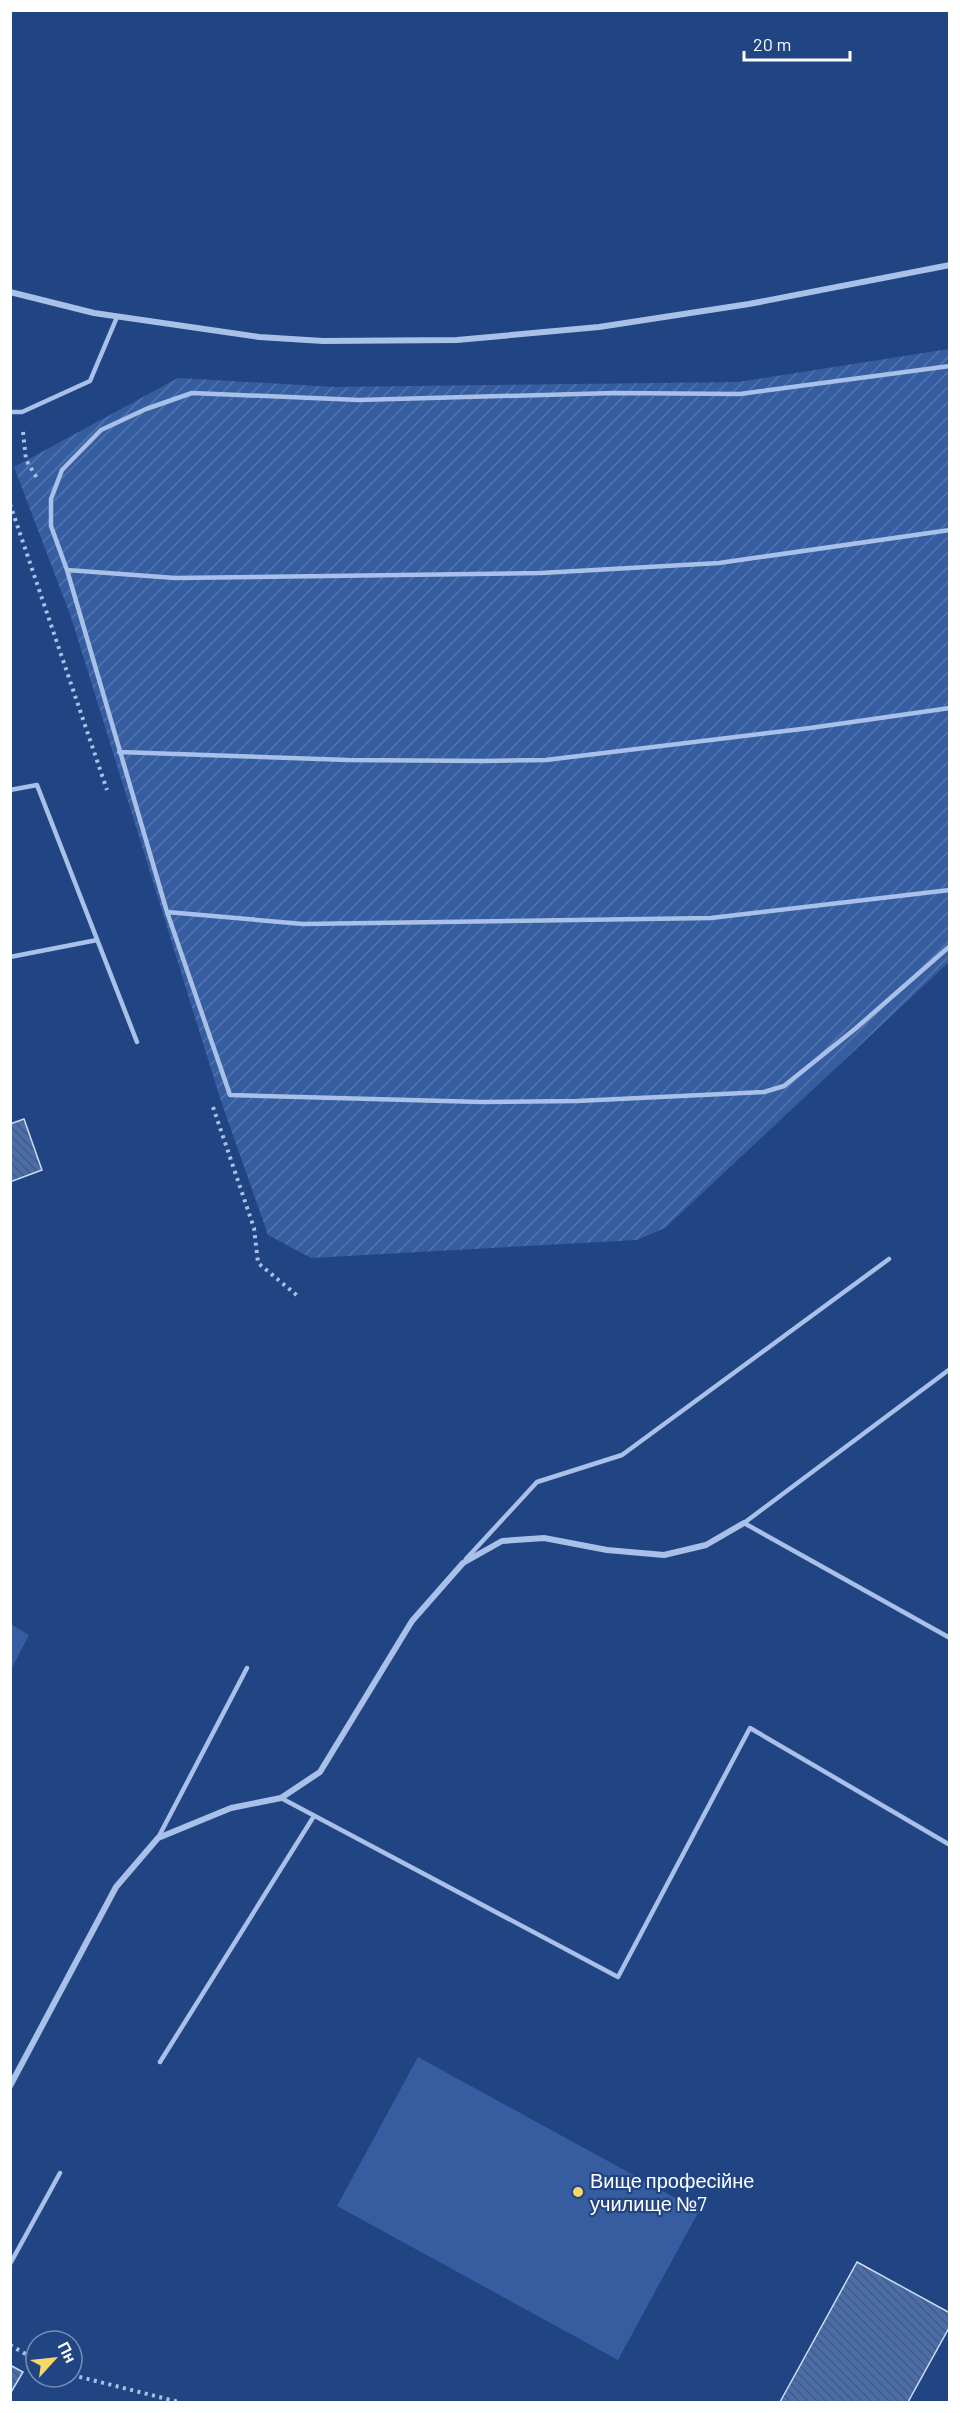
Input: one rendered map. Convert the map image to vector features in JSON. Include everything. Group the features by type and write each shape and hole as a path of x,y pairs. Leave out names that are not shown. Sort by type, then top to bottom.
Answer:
{"street":[{"path":"10,292 94,313 259,337 323,341 457,340 599,327 737,306 950,265"},
{"path":"10,2086 116,1887 158,1838 231,1808 280,1798 320,1772 412,1621 463,1563 502,1541 544,1538 607,1550 664,1555 706,1545 744,1523"}],"lane":[{"path":"10,412 22,412 90,381 117,317"},
{"path":"950,366 740,394 614,393 359,400 192,393 146,409 101,430 62,470 51,499 51,526 67,570 167,912 230,1095 493,1102 577,1101 764,1092 784,1086 855,1029 950,946"},
{"path":"67,570 175,578 541,573 719,563 950,531"},
{"path":"119,752 348,760 546,760 810,728 950,708"},
{"path":"10,790 37,785 137,1042"},
{"path":"167,912 303,924 711,918 950,890"},
{"path":"10,957 97,940"},
{"path":"463,1563 537,1482 622,1455 889,1259"},
{"path":"950,1369 744,1523 950,1638"},
{"path":"158,1838 247,1668"},
{"path":"280,1798 618,1977 750,1728 950,1845"},
{"path":"160,2062 314,1816"},
{"path":"10,2264 60,2173"}],"path":[{"path":"22,412 26,460 51,499"},
{"path":"10,2345 24,2353"},
{"path":"84,2378 179,2403"}],"shaded area":[{"path":"949,349 949,962 665,1228 637,1240 311,1258 268,1235 220,1098 71,617 14,467 178,378 336,387 738,382"},
{"path":"11,1624 29,1635 11,1670"},
{"path":"418,2057 699,2211 618,2360 337,2206"}],"building":[{"path":"24,1119 42,1170 10,1182 10,1124"},
{"path":"857,2262 950,2313 950,2326 908,2402 780,2402"},
{"path":"10,2365 23,2372 10,2394"}],"place":[{"name":"Вище професійне училище №7","path":"578,2192"}]}
